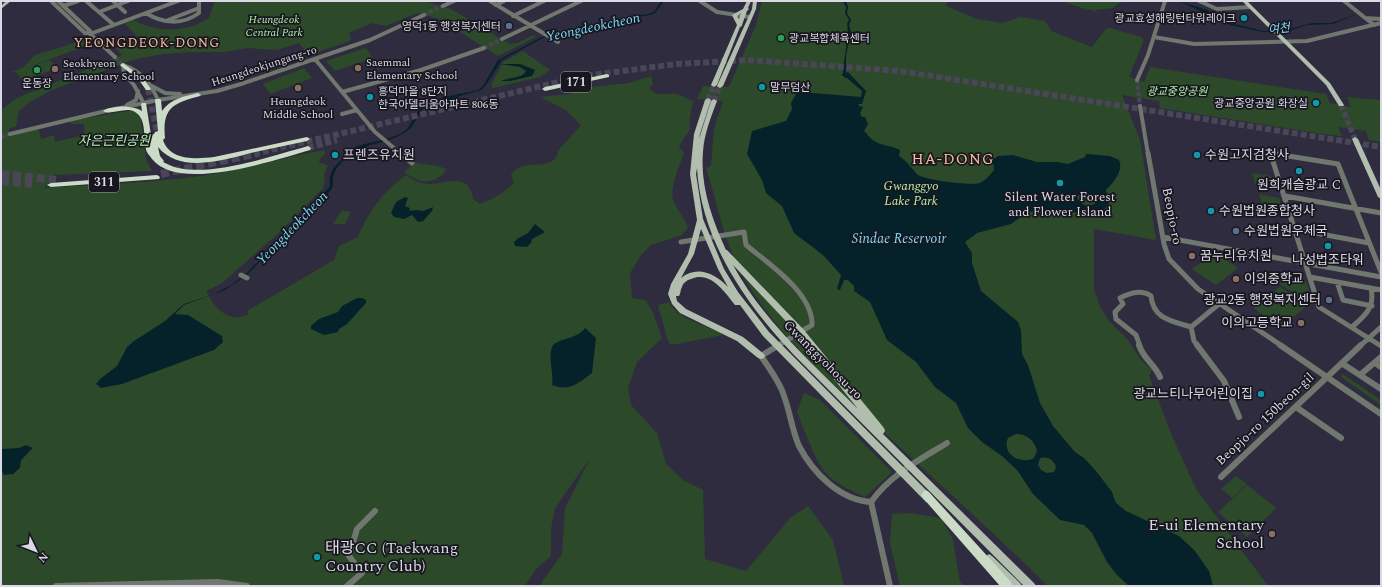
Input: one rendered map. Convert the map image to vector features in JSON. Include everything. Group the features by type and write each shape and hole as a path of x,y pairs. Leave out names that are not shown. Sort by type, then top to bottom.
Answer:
{"highway":[{"path":"123,65 144,90"},
{"name":"171","path":"545,89 607,76"},
{"path":"198,95 173,103 163,113 156,132 161,146 172,155 188,160 210,160 225,158 307,139"},
{"path":"158,100 156,132 157,156 165,164 181,170 214,171"},
{"path":"144,104 149,150 158,164 175,171 190,173 214,171 308,148"},
{"path":"106,111 136,109 142,112 147,125"},
{"name":"311","path":"54,182 159,176"},
{"path":"923,492 1007,586"}],"main road":[{"path":"1,8 9,1"},
{"path":"749,1 747,17 740,26 717,85 755,1"},
{"path":"1244,1 1328,84 1341,105"},
{"path":"740,26 734,15 747,9"},
{"name":"Gwanggyohosu-ro","path":"1016,586 766,334 733,288 715,246 713,228 704,202 700,162 711,100 700,119 693,162 694,188 700,219 704,230 715,246 745,293 774,329 796,352 1031,586"},
{"path":"1355,140 1381,196"},
{"path":"700,219 696,242 674,284 672,294 678,306 683,311 740,339 760,356"},
{"path":"715,246 801,332 890,444"},
{"path":"692,315 680,302 677,292 678,287 686,278 700,274 708,275 719,281 743,309 751,313"}],"street":[{"path":"51,1 85,33 89,34 115,57"},
{"path":"58,1 90,31 89,34"},
{"path":"63,6 78,1"},
{"path":"86,1 114,26"},
{"path":"113,1 125,12"},
{"path":"99,12 128,1"},
{"path":"89,34 178,1"},
{"path":"146,13 154,18 166,21 195,18 199,13 199,1"},
{"path":"443,6 454,1"},
{"path":"490,1 558,42"},
{"path":"496,5 504,1"},
{"path":"513,16 544,1"},
{"path":"568,1 574,4"},
{"path":"502,39 581,1"},
{"path":"700,1 717,12 747,17"},
{"path":"1137,80 1154,37 1165,1"},
{"path":"1199,1 1217,9 1250,7"},
{"path":"1344,1 1374,25"},
{"path":"166,21 199,8"},
{"name":"Heungdeokjungang-ro","path":"10,134 75,117 158,100 198,95 241,84 370,40 424,15"},
{"path":"1365,17 1381,19"},
{"path":"1154,37 1194,44 1286,42 1318,40 1381,23"},
{"path":"342,92 421,70 484,48"},
{"path":"315,59 379,136 412,163"},
{"path":"123,65 137,70 157,90 165,93 198,95"},
{"path":"149,82 158,100"},
{"path":"144,90 144,104"},
{"path":"106,111 133,103 144,90"},
{"name":"Beopjo-ro","path":"1140,106 1163,237 1167,253 1174,266 1191,284 1326,378 1381,414"},
{"path":"342,114 357,110"},
{"path":"1381,272 1338,164 1272,154 1294,229 1320,307 1381,346"},
{"path":"1285,196 1381,213"},
{"path":"1294,229 1369,243"},
{"path":"681,242 744,232 746,245 795,287 810,311 814,320 812,325 760,356 784,394 799,445 809,462 821,477 842,493 858,501 871,502"},
{"path":"1163,237 1381,277"},
{"path":"241,275 246,278"},
{"path":"1310,277 1381,290"},
{"path":"1337,282 1343,300 1372,306"},
{"path":"1352,328 1366,315 1372,306 1373,298 1371,288"},
{"path":"1160,377 1156,368 1143,356 1136,335 1116,319 1115,312 1123,304 1120,298 1140,291 1147,292 1151,296 1152,306 1164,318 1191,327"},
{"path":"1191,327 1219,304"},
{"path":"1191,327 1194,341 1224,381 1233,399 1239,417"},
{"name":"Beopjo-ro 150beon-gil","path":"1221,477 1381,327"},
{"path":"1360,375 1381,357"},
{"path":"1375,363 1381,367"},
{"path":"1343,364 1381,389"},
{"path":"1296,407 1341,438"},
{"path":"890,586 887,567 874,523 871,502 878,490 889,481 947,443"},
{"path":"347,586 362,574 349,556 357,529 375,511"},
{"path":"56,586 218,582 247,586"}],"green space":[{"path":"215,1 425,1 451,9 510,44 518,43 533,35 536,37 498,56 439,19 417,13 386,26 372,23 349,33 351,38 350,41 309,55 299,43 277,50 248,48 224,52 163,54 136,59 52,90 31,101 19,111 16,126 9,129 10,136 39,129 41,139 54,135 55,142 85,135 84,124 71,124 69,121 135,110 140,113 146,159 152,171 55,175 44,188 176,179 233,171 324,150 325,154 319,160 320,163 328,165 325,172 323,188 280,232 222,283 206,291 214,304 223,313 229,316 242,317 249,314 247,311 334,260 339,246 358,237 372,210 378,202 398,181 406,175 411,179 427,184 450,181 462,182 467,185 471,191 473,199 480,204 485,202 502,193 514,183 511,175 516,169 522,166 544,164 551,162 556,158 558,151 581,125 566,110 540,97 569,94 591,87 629,83 651,76 653,84 649,88 656,94 677,94 693,101 690,129 679,146 684,154 679,165 672,191 674,202 688,227 682,235 651,245 641,255 630,273 632,298 646,300 653,313 662,338 637,362 628,388 631,405 657,433 666,464 683,480 703,490 705,559 746,571 790,518 808,506 833,540 844,586 541,586 542,582 562,554 565,509 590,458 555,508 551,529 551,556 536,569 525,586 1,586 1,110 17,98 122,55 116,48 139,38 124,23 134,20 146,26 160,29 182,29 197,25 209,18"},
{"name":"Gwanggyo Lake Park","path":"762,1 949,1 945,5 976,19 1003,23 1020,17 1045,21 1051,31 1092,47 1106,29 1110,28 1141,37 1144,40 1129,77 1144,82 1150,67 1326,94 1330,103 1351,107 1347,97 1381,100 1381,142 1369,140 1366,131 1338,127 1342,136 1323,134 1160,108 1159,101 1122,95 1140,140 1156,240 1094,229 1094,290 1101,309 1110,322 1128,340 1141,360 1152,370 1149,376 1172,436 1196,489 1268,586 1048,586 821,373 786,336 755,296 735,261 725,235 706,168 711,166 714,129 723,101 697,99 703,86 729,87 756,25"},
{"path":"1062,1 1122,1 1113,8 1094,10 1100,15 1090,9 1087,10"},
{"path":"84,40 90,44 22,70 50,60 57,68 23,81 16,72 12,72 24,67 35,55"},
{"path":"366,48 373,58 335,71 326,61"},
{"path":"523,51 550,70 540,77 493,88 491,85 503,62"},
{"path":"304,68 312,78 270,94 263,84"},
{"path":"415,163 438,166 446,169 443,174 433,180 420,181 404,172"},
{"path":"1252,173 1271,176 1275,189 1256,186"},
{"path":"1259,194 1279,198 1283,211 1263,208"},
{"path":"342,210 351,212 345,224 333,224"},
{"path":"1215,253 1238,268 1216,285 1192,269"},
{"path":"1276,276 1306,281 1313,304 1278,283"},
{"path":"1280,287 1308,305 1281,327 1253,308"},
{"path":"669,302 679,314 723,335 671,345 668,341 658,305"},
{"path":"1341,373 1381,400 1381,405 1341,377"},
{"path":"804,393 820,400 892,472 865,497 834,480 821,467 797,412"},
{"path":"1236,476 1247,484 1232,498 1221,489"},
{"path":"1247,485 1276,508 1247,537 1218,512"},
{"path":"910,513 941,518 953,540 960,582 964,586 900,586 890,543 892,514"}],"water":[{"path":"661,1 664,1 655,13 651,15 630,18 585,32 543,38 502,60 486,85 481,90 426,106 406,132 389,140 358,150 343,161 338,167 334,175 331,190 293,231 281,240 247,275 225,290 184,305 175,314 188,315 222,336 223,342 214,350 122,384 101,388 96,384 117,366 127,347 165,321 184,304 214,294 231,285 245,275 279,239 291,230 330,186 330,176 334,167 353,149 405,131 418,111 431,102 478,90 483,86 498,60 542,37 585,31 633,16 648,14 654,12"},
{"name":"Sindae Reservoir","path":"843,1 846,1 848,7 847,13 851,20 849,25 851,32 846,56 846,73 848,72 866,91 862,104 858,104 859,106 863,107 860,113 862,117 865,117 868,124 864,131 876,142 900,150 899,156 907,162 918,175 930,179 949,182 975,184 986,179 994,170 993,161 998,156 1013,155 1037,162 1057,162 1068,164 1085,157 1086,154 1110,156 1119,160 1119,172 1115,180 1106,190 1109,204 1103,211 1091,214 1059,210 1028,212 1011,224 977,233 965,242 972,253 972,263 981,291 1018,322 1021,330 1022,354 1028,365 1040,403 1053,426 1075,452 1084,458 1096,471 1112,492 1116,503 1126,511 1179,536 1195,551 1209,571 1213,586 1129,586 1117,575 1107,562 1092,533 1084,525 1060,520 1033,494 1017,470 1002,456 982,442 968,428 956,403 935,387 916,362 887,340 870,302 854,291 854,286 848,280 844,280 840,290 837,289 841,275 823,255 794,233 782,206 766,193 762,180 747,154 752,131 786,121 792,109 791,103 796,94 801,92 861,97 862,91 841,74 843,74 848,34 847,24 849,20 845,13 846,7","holes":["1084,193 1095,199 1095,204 1087,206 1079,202 1077,196","1016,434 1030,438 1037,451 1034,458 1023,460 1014,457 1007,449 1008,438","1040,458 1048,458 1056,467 1054,472 1047,473 1041,470 1038,465"]},
{"path":"1179,1 1207,10 1227,22 1263,31 1286,30 1312,23 1331,23 1357,14 1333,24 1307,25 1289,31 1263,32 1230,25"},
{"path":"500,64 520,64 535,70 532,76 510,81 501,81 518,77 526,71 520,67"},
{"path":"405,197 408,198 405,206 410,208 409,211 423,211 433,207 432,211 423,221 418,222 412,215 404,219 394,217 391,213 396,202"},
{"path":"535,224 545,232 532,239 531,243 527,247 515,246 514,242 528,233"},
{"path":"357,298 366,300 366,303 347,324 339,329 338,332 324,335 311,329 311,326 319,319 338,312 342,306"},
{"path":"585,328 596,338 592,373 578,383 569,387 558,387 552,385 551,350 553,345 582,332"},
{"path":"26,445 33,448 21,460 20,468 13,474 4,475 1,470 2,449 19,448"}],"tunnel":[{"path":"424,15 443,6"},
{"path":"484,48 502,39"},
{"path":"115,57 123,65"},
{"path":"254,154 584,76 677,64 748,60 900,71 1381,147"},
{"path":"1137,80 1140,106"},
{"path":"708,100 714,85"},
{"path":"714,101 720,86"},
{"path":"148,89 157,133"},
{"path":"1341,105 1355,139"},
{"path":"1,137 10,134"},
{"path":"308,148 337,140"},
{"path":"161,174 258,153"},
{"path":"1,174 56,180"},
{"path":"1,181 32,184"}],"place":[{"name":"광교효성해링턴타워레이크","path":"1244,18"},
{"name":"영덕1동 행정복지센터","path":"509,26"},
{"name":"광교복합체육센터","path":"781,38"},
{"name":"Saemmal Elementary School","path":"358,68"},
{"name":"Seokhyeon Elementary School","path":"55,69"},
{"name":"운동장","path":"37,70"},
{"name":"말무덤산","path":"762,87"},
{"name":"Heungdeok Middle School","path":"298,88"},
{"name":"흥덕마을 8단지 한국아델리움아파트 806동","path":"370,97"},
{"name":"광교중앙공원 화장실","path":"1316,103"},
{"name":"프렌즈유치원","path":"335,155"},
{"name":"수원고지검청사","path":"1197,155"},
{"name":"원희캐슬광교 C","path":"1299,171"},
{"name":"Silent Water Forest and Flower Island","path":"1060,183"},
{"name":"수원법원종합청사","path":"1211,211"},
{"name":"수원법원우체국","path":"1236,231"},
{"name":"나성법조타워","path":"1328,246"},
{"name":"꿈누리유치원","path":"1192,256"},
{"name":"이의중학교","path":"1236,279"},
{"name":"광교2동 행정복지센터","path":"1329,300"},
{"name":"이의고등학교","path":"1301,323"},
{"name":"광교느티나무어린이집","path":"1261,394"},
{"name":"E-ui Elementary School","path":"1272,534"},
{"name":"태광CC (Taekwang Country Club)","path":"317,557"}],"district":[{"name":"YEONGDEOK-DONG","path":"147,43"},
{"name":"HA-DONG","path":"953,159"}],"park label":[{"name":"Heungdeok Central Park","path":"274,25"},
{"name":"광교중앙공원","path":"1177,91"},
{"name":"자은근린공원","path":"114,141"}],"water label":[{"name":"Yeongdeokcheon","path":"593,27"},
{"name":"여천","path":"1279,29"},
{"name":"Yeongdeokcheon","path":"292,228"}]}
